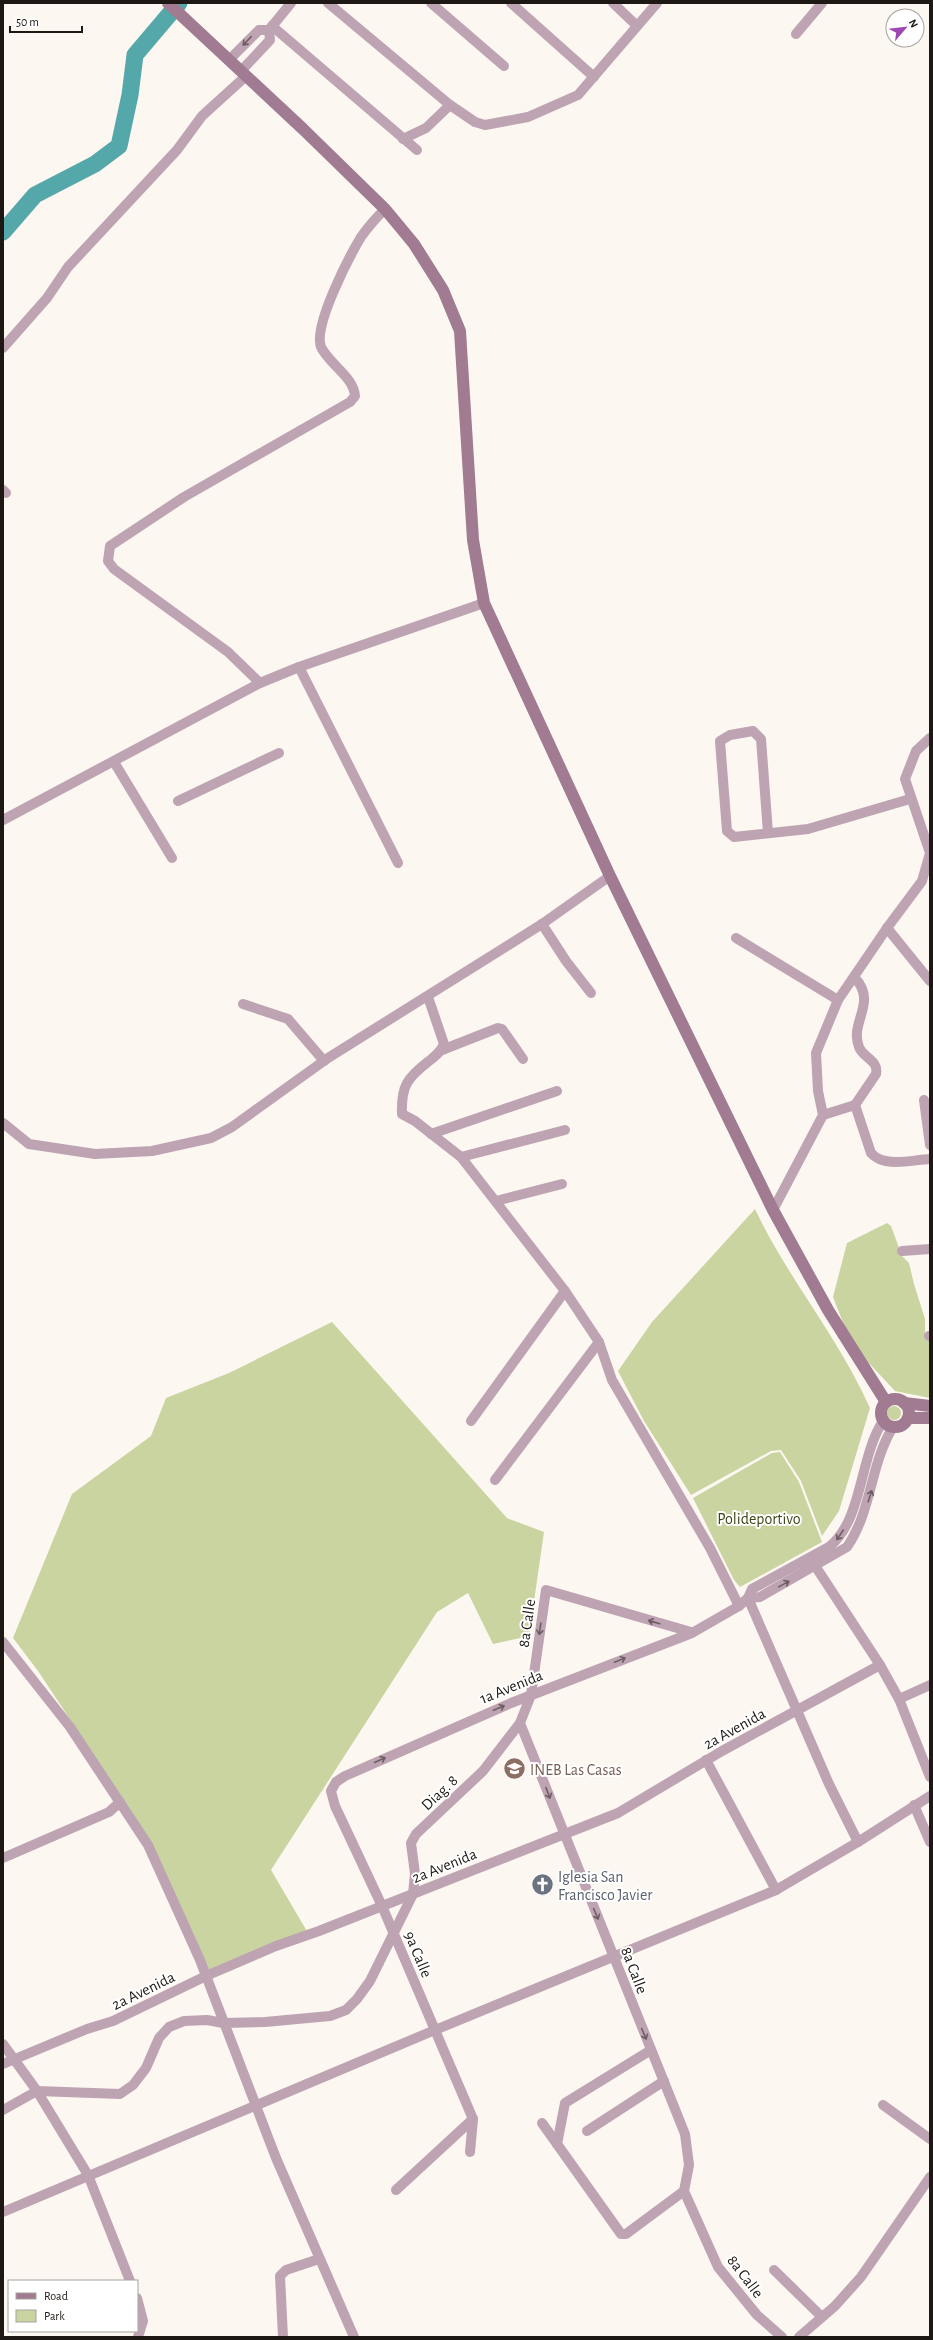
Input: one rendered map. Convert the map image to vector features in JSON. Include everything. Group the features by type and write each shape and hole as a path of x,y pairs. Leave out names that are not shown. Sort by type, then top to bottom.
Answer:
{"main road":[{"path":"168,3 303,129 385,209 414,244 443,290 460,331 473,540 484,603 610,876 773,1210 828,1310 886,1402"},
{"path":"904,1403 909,1413 908,1418 902,1425 888,1424 881,1411 886,1402 895,1399 904,1403 930,1406"},
{"path":"908,1418 930,1418"}],"street":[{"path":"229,60 259,30 270,28 291,3"},
{"path":"328,3 450,105 475,122 485,125 528,117 570,100 578,95 636,25 657,3"},
{"path":"431,3 504,66"},
{"path":"511,3 594,77"},
{"path":"613,3 636,25"},
{"path":"796,34 822,3"},
{"path":"3,348 42,304 68,267 177,150 202,116 243,74 270,40 270,28"},
{"path":"270,28 417,150"},
{"path":"403,139 426,128 450,105"},
{"path":"260,683 228,652 114,569 108,561 110,546 184,497 311,426 350,402 355,396 355,389 327,356 321,346 320,326 356,247 372,222 385,209"},
{"path":"3,820 260,683 299,667 484,603"},
{"path":"299,667 398,864"},
{"path":"768,833 762,739 753,731 724,737 720,741 727,831 734,837 808,829 910,799"},
{"path":"773,1210 823,1115 818,1091 816,1053 838,1000 855,978 887,928 922,881 930,853 910,799 905,779 916,751 930,738"},
{"path":"178,802 279,753"},
{"path":"114,762 172,858"},
{"path":"3,1123 29,1144 95,1154 152,1151 211,1138 232,1127 324,1061 542,924 610,876"},
{"path":"542,924 566,961 591,993"},
{"path":"887,928 930,981"},
{"path":"736,938 838,1000"},
{"path":"823,1115 855,1105 876,1074 877,1069 875,1064 859,1049 857,1036 864,1003 864,990 855,978"},
{"path":"428,997 443,1037 442,1050"},
{"path":"243,1004 276,1013 288,1019 324,1061"},
{"path":"523,1059 502,1029 498,1028 442,1050 411,1075 403,1091 402,1114 461,1157 565,1291 599,1342 612,1380 710,1548 739,1606"},
{"path":"431,1134 557,1091"},
{"path":"924,1100 930,1145"},
{"path":"855,1105 871,1152 876,1158 883,1162 930,1159"},
{"path":"461,1157 565,1130"},
{"path":"496,1202 562,1184"},
{"path":"902,1251 930,1249"},
{"path":"471,1421 565,1291"},
{"path":"495,1480 599,1342"},
{"path":"858,1842 829,1784 748,1598 760,1597 814,1562 838,1539 849,1518 874,1435 888,1424"},
{"path":"814,1562 880,1665 899,1698 930,1777"},
{"name":"8a Calle","path":"692,1633 546,1590 531,1696 520,1722 684,2134 688,2165 684,2191 718,2267 757,2315 782,2337"},
{"name":"1a Avenida","path":"345,1776 531,1696 692,1633 739,1606 748,1598"},
{"path":"3,1642 70,1727 148,1845 206,1976 276,2158 354,2337"},
{"name":"2a Avenida","path":"3,2064 87,2029 113,2021 206,1976 276,1946 618,1813 706,1760 880,1665"},
{"path":"899,1698 930,1685"},
{"name":"Diag. 8","path":"37,2091 77,2094 120,2094 133,2085 146,2068 159,2038 169,2027 184,2020 207,2020 223,2023 265,2022 330,2016 346,2010 357,1999 370,1981 413,1894 415,1874 411,1843 416,1834 496,1757 520,1722"},
{"path":"706,1760 776,1890"},
{"name":"9a Calle","path":"345,1776 336,1782 331,1791 336,1806 382,1906 473,2119 470,2152"},
{"path":"3,2212 435,2030 614,1958 776,1890 858,1842 930,1796"},
{"path":"3,1858 109,1812 120,1802"},
{"path":"914,1805 930,1842"},
{"path":"3,2044 37,2091 88,2175 130,2280"},
{"path":"557,2144 565,2103 651,2050"},
{"path":"587,2131 664,2081"},
{"path":"3,2110 37,2091"},
{"path":"883,2105 930,2139"},
{"path":"396,2190 473,2119"},
{"path":"542,2123 621,2234 626,2234 684,2191"},
{"path":"801,2336 861,2277 930,2177"},
{"path":"283,2337 280,2276 282,2272 291,2268 319,2259"},
{"path":"774,2270 822,2317"},
{"path":"138,2302 143,2321 138,2337"}],"green space":[{"path":"755,1209 783,1260 844,1357 870,1408 839,1511 822,1536 801,1481 781,1450 771,1451 691,1495 644,1421 618,1371 652,1322"},
{"path":"887,1223 891,1226 902,1256 909,1263 925,1319 925,1335 930,1340 930,1398 895,1391 867,1361 844,1325 833,1297 847,1243"},
{"path":"332,1322 507,1518 544,1532 529,1636 493,1644 468,1593 437,1612 271,1870 308,1933 210,1972 115,1787 38,1671 13,1638 72,1494 151,1436 166,1398 229,1373"},
{"path":"891,1406 897,1406 901,1410 901,1416 897,1420 891,1420 887,1416 887,1410"},
{"name":"Polideportivo","path":"780,1452 799,1482 822,1542 740,1587 734,1580 693,1498 772,1453"}],"waterway":[{"path":"3,232 35,195 95,164 119,146 130,95 135,55 179,3"}],"place":[{"name":"INEB Las Casas","path":"515,1769"},
{"name":"Iglesia San Francisco Javier","path":"542,1885"}]}
